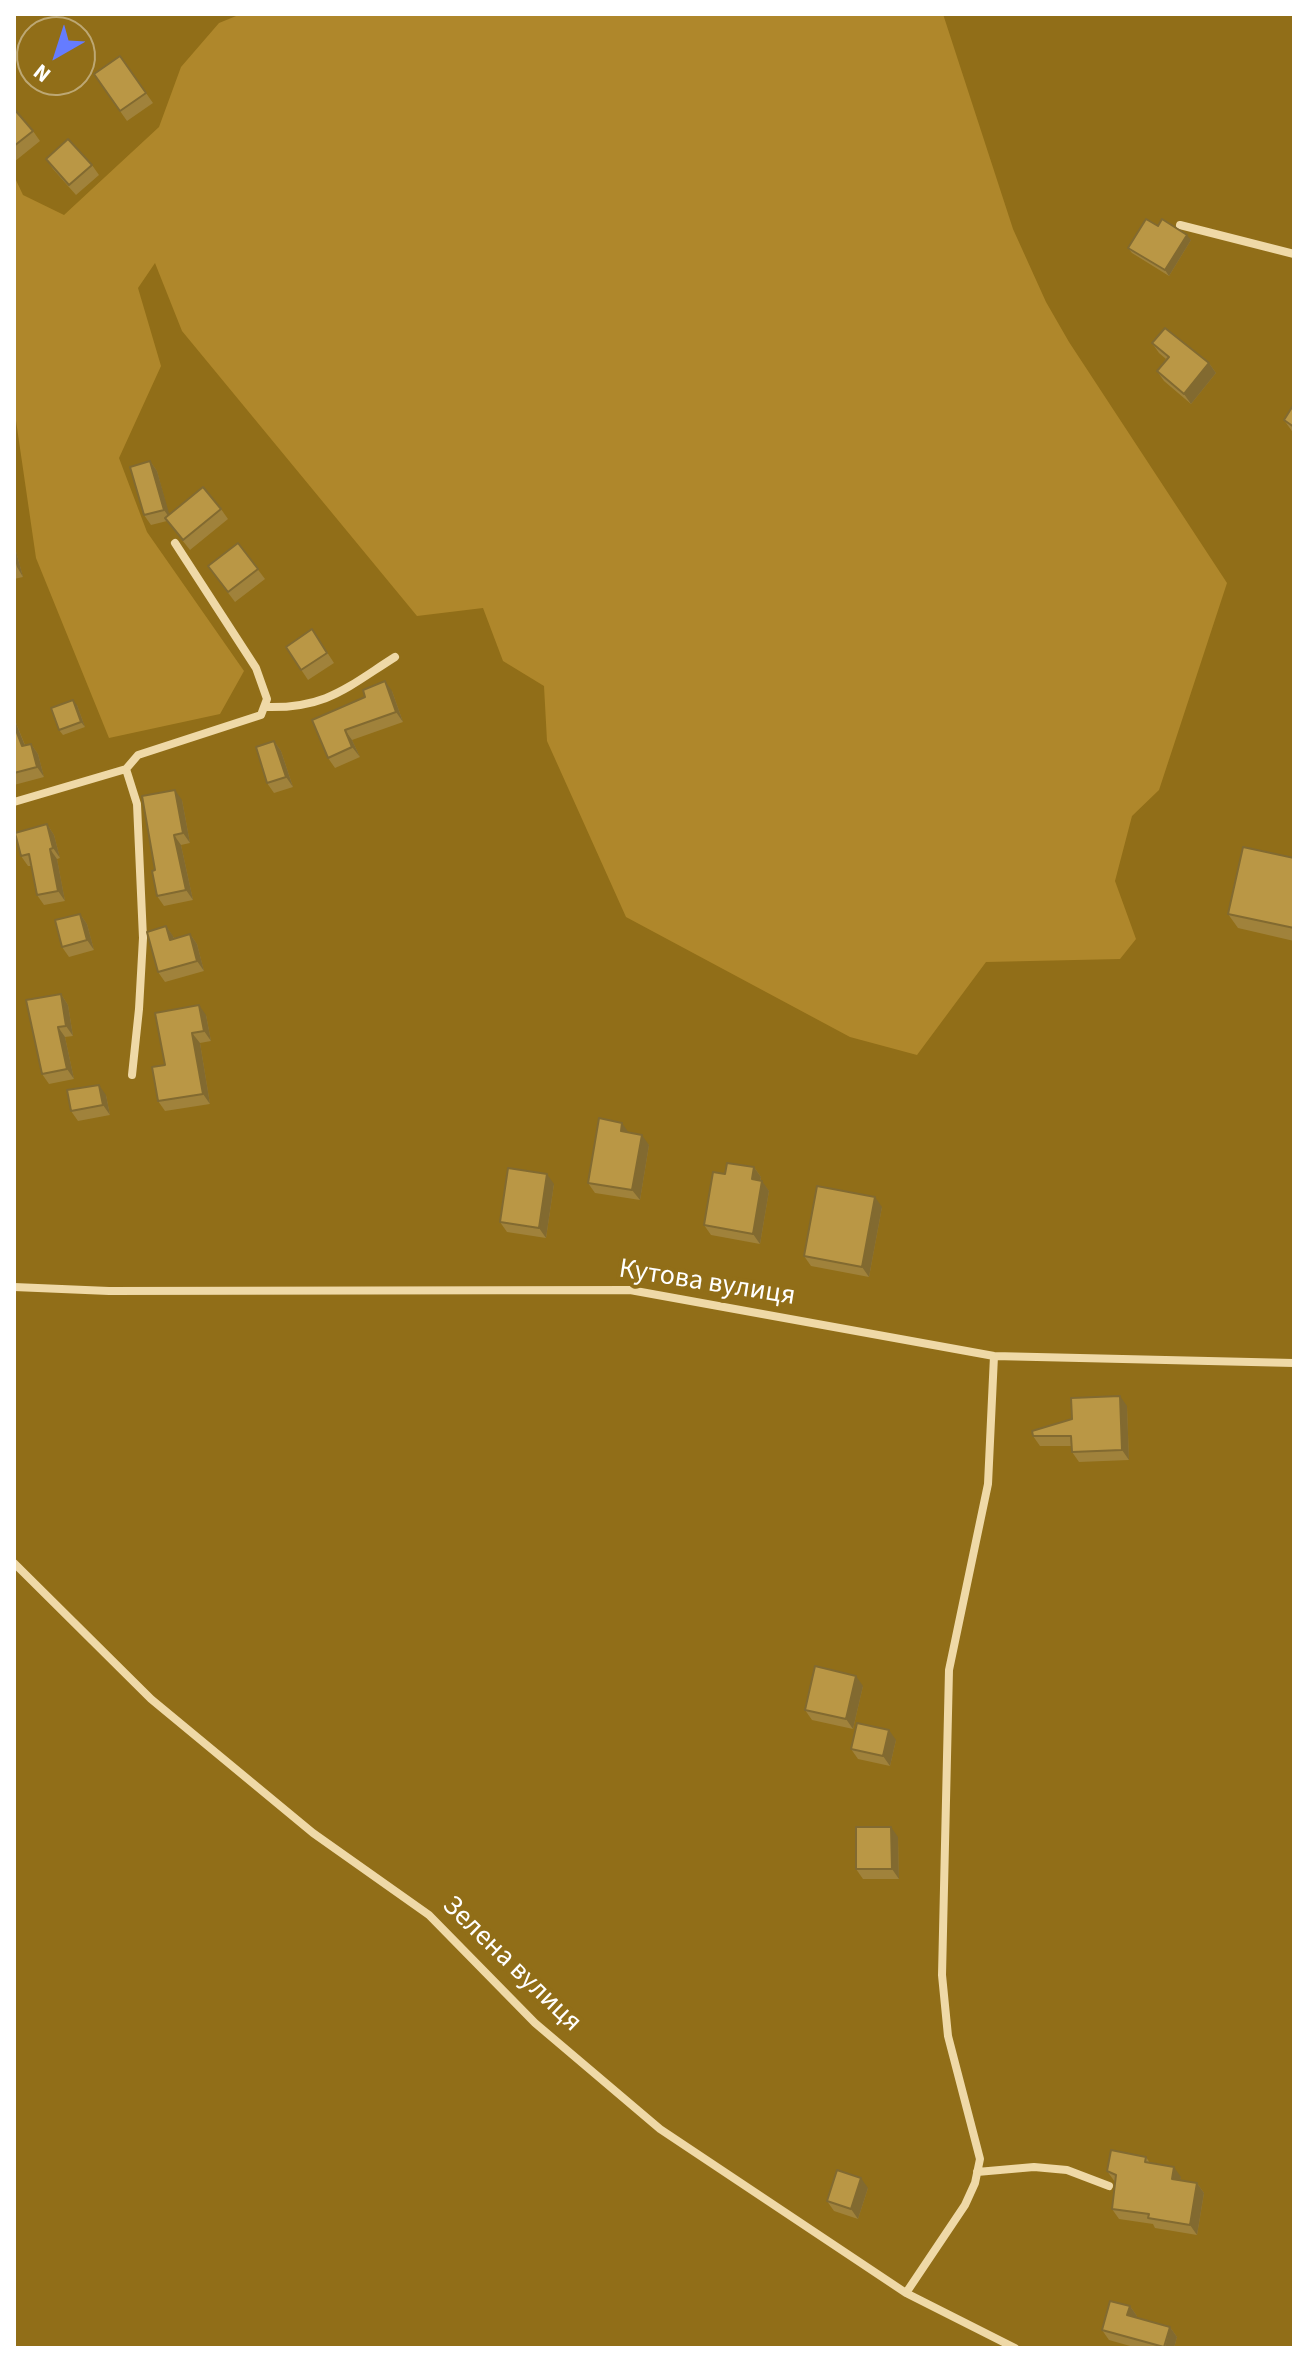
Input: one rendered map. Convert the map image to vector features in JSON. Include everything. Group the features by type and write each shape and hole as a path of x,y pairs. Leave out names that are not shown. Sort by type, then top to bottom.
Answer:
{"street":[{"path":"1180,225 1294,254"},
{"path":"14,802 126,769 138,755 261,715 267,699 256,668 175,543"},
{"path":"264,707 294,708 332,698 395,657"},
{"path":"126,769 137,804 143,938 132,1075"},
{"name":"Кутова вулиця","path":"14,1287 109,1291 630,1290 994,1356 1294,1363"},
{"path":"906,2293 965,2205 980,2159 948,2036 942,1960 949,1670 988,1484 994,1356"},
{"name":"Зелена вулиця","path":"14,1563 151,1699 313,1833 429,1915 535,2023 660,2129 906,2293 1015,2348"},
{"path":"977,2172 1034,2167 1067,2170 1109,2186"}],"shaded area":[{"path":"241,14 943,14 1013,229 1046,302 1227,583 1159,790 1132,816 1115,881 1136,939 1120,959 986,962 917,1055 850,1037 626,917 547,741 544,686 503,661 483,608 417,616 182,331 155,263 138,288 161,366 119,458 147,532 244,671 220,714 109,738 36,558 14,407 14,176 23,195 64,215 159,127 181,67 219,23"}],"building":[{"path":"120,56 146,93 120,111 96,73"},
{"path":"14,111 33,131 14,146"},
{"path":"68,139 92,165 69,185 46,159"},
{"path":"1146,219 1158,226 1162,219 1187,235 1165,270 1128,248"},
{"path":"1165,328 1209,363 1184,394 1157,371 1169,357 1152,343"},
{"path":"1294,404 1294,427 1284,420"},
{"path":"150,461 164,510 144,515 130,467"},
{"path":"203,487 221,509 183,540 165,518"},
{"path":"238,543 258,569 228,592 208,566"},
{"path":"312,629 327,653 301,670 286,647"},
{"path":"385,681 396,712 345,730 352,747 328,758 312,720 365,697 363,690"},
{"path":"73,700 81,722 59,730 51,708"},
{"path":"14,725 22,746 31,744 37,767 14,773"},
{"path":"274,741 286,777 267,783 256,747"},
{"path":"175,790 183,833 174,835 186,890 157,896 142,796"},
{"path":"47,824 58,891 37,895 29,854 21,856 15,833"},
{"path":"1243,847 1294,858 1294,928 1228,914"},
{"path":"80,914 87,940 62,947 55,920"},
{"path":"166,926 170,940 190,934 197,961 158,972 147,932"},
{"path":"61,994 66,1026 58,1027 67,1069 42,1074 26,1000"},
{"path":"199,1005 204,1031 192,1033 203,1094 158,1101 152,1067 165,1065 155,1013"},
{"path":"99,1085 103,1105 71,1111 67,1090"},
{"path":"599,1118 622,1123 621,1131 642,1135 632,1190 588,1183"},
{"path":"727,1163 754,1167 752,1179 762,1181 753,1234 704,1225 713,1172 725,1174"},
{"path":"508,1168 547,1174 539,1228 500,1222"},
{"path":"817,1186 875,1197 862,1267 804,1256"},
{"path":"1120,1396 1122,1450 1072,1452 1071,1436 1033,1436 1032,1431 1072,1419 1071,1398"},
{"path":"815,1666 856,1676 846,1719 805,1710"},
{"path":"857,1723 889,1730 883,1756 851,1749"},
{"path":"856,1827 891,1827 892,1869 856,1869"},
{"path":"1111,2150 1146,2157 1145,2162 1174,2167 1172,2179 1197,2183 1190,2225 1148,2218 1149,2214 1112,2209 1116,2175 1107,2171"},
{"path":"837,2170 861,2178 851,2209 827,2201"},
{"path":"1110,2301 1130,2306 1127,2315 1170,2327 1164,2347 1102,2330"}]}
